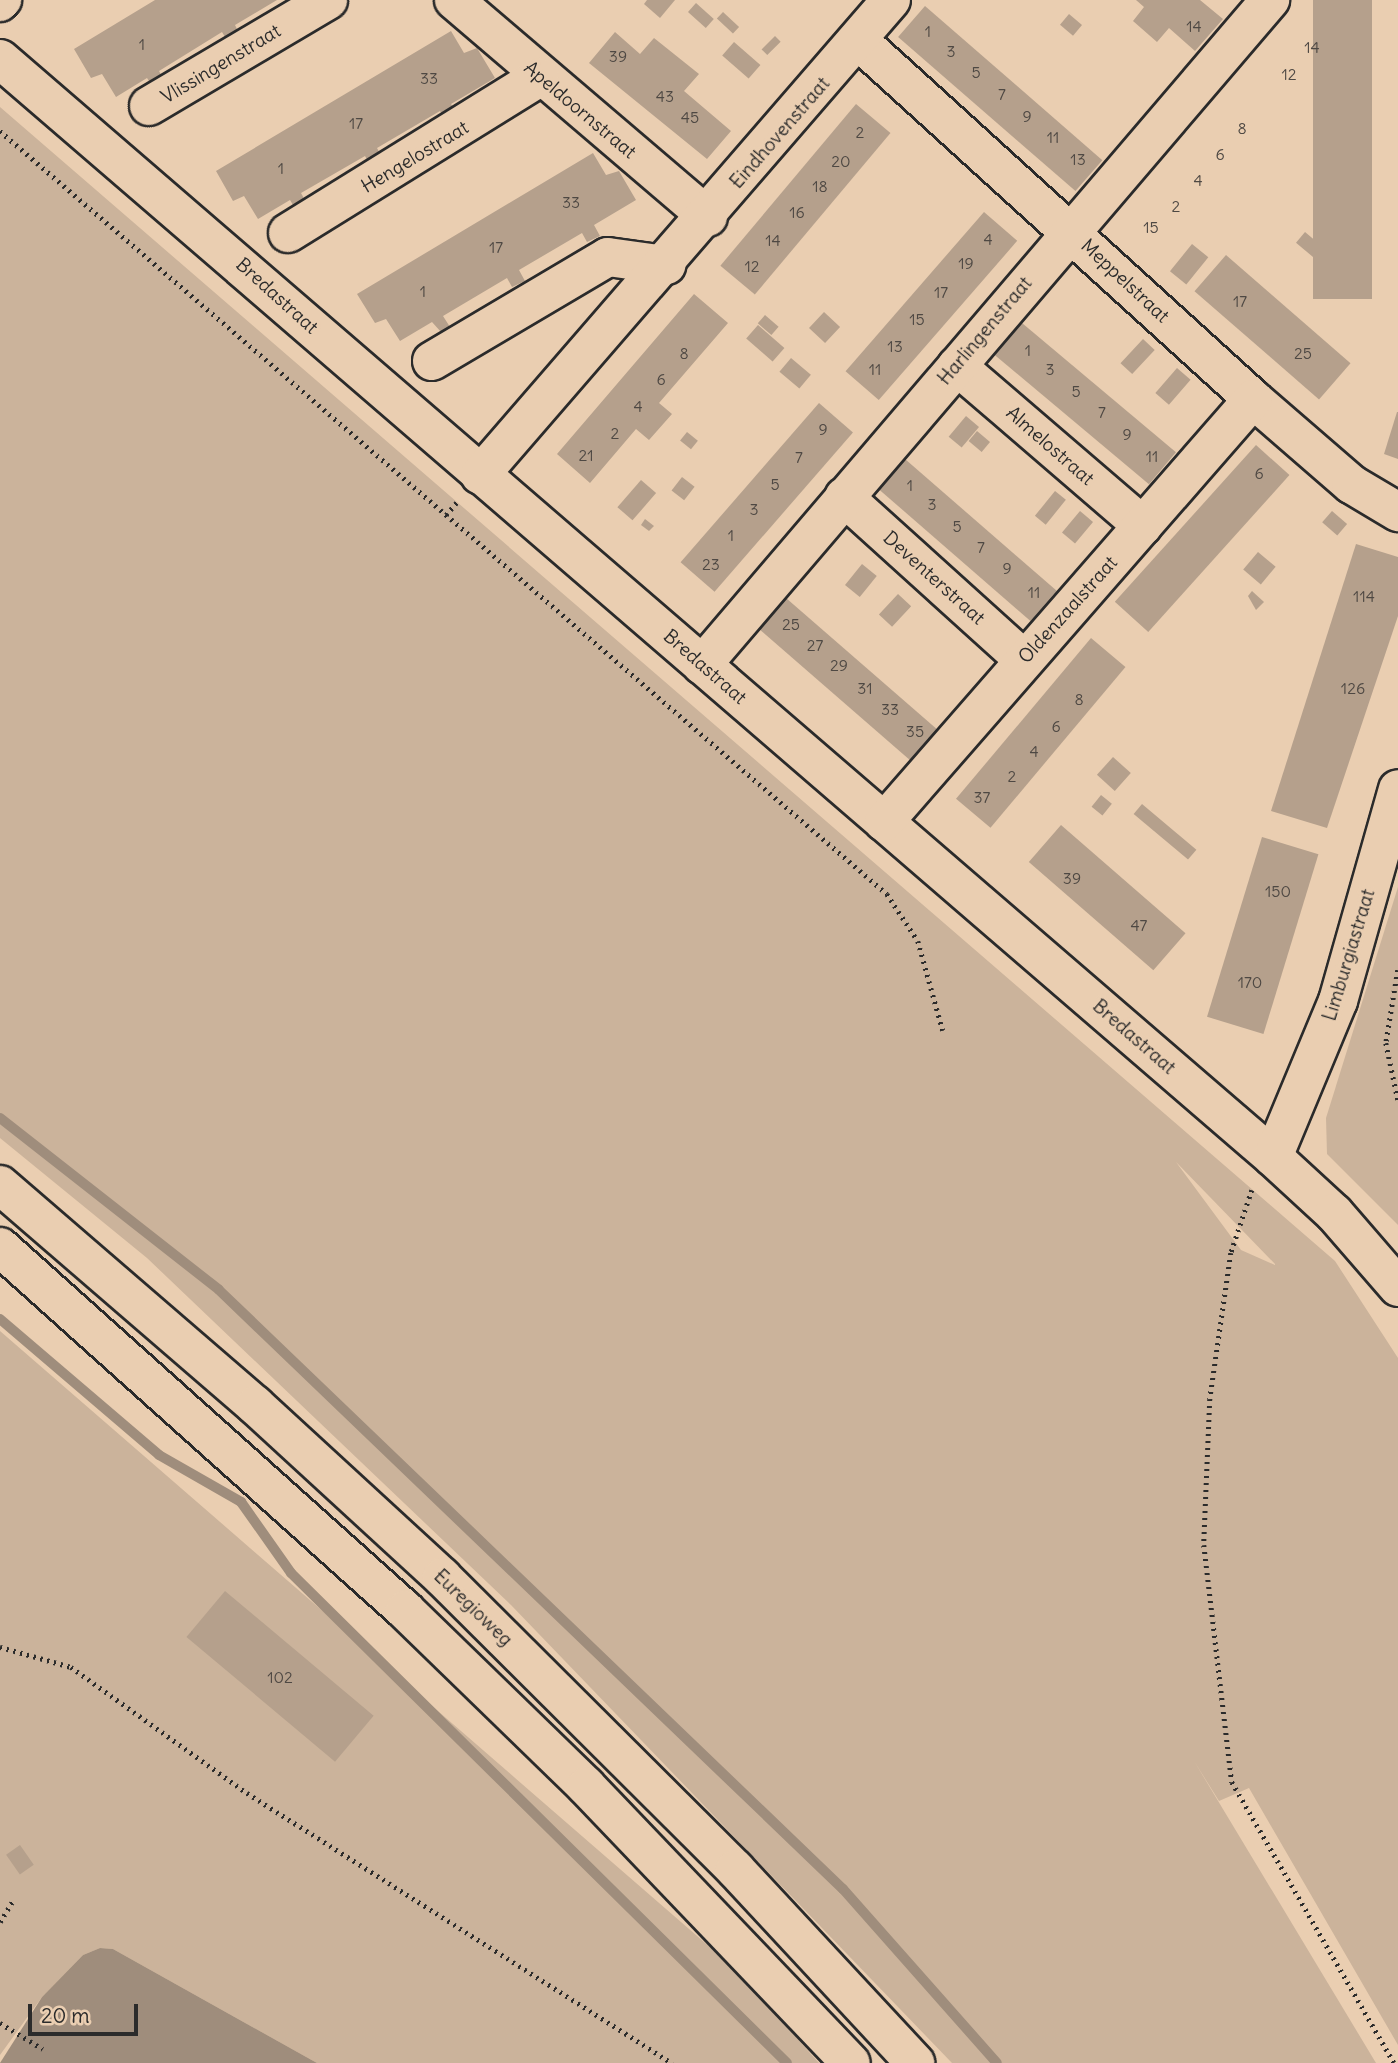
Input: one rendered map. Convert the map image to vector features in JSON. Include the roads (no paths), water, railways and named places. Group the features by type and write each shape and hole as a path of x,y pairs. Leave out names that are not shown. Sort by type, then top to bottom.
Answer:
{"street":[{"name":"Vlissingenstraat","path":"149,107 328,0"},
{"name":"Apeldoornstraat","path":"454,0 540,77 708,217"},
{"name":"Eindhovenstraat","path":"481,475 708,217 891,0"},
{"name":"Harlingenstraat","path":"702,665 1070,230 1269,1"},
{"name":"Meppelstraat","path":"859,41 1253,399 1351,484 1398,512"},
{"name":"Bredastraat","path":"0,59 1273,1157 1334,1213 1398,1287"},
{"name":"Hengelostraat","path":"288,233 540,77"},
{"path":"432,361 608,257 666,265"},
{"name":"Almelostraat","path":"957,366 1143,526"},
{"name":"Oldenzaalstraat","path":"884,822 1023,659 1253,399"},
{"name":"Deventerstraat","path":"844,498 1023,659"},
{"name":"Limburgiastraat","path":"1273,1157 1338,1001 1398,789"},
{"name":"Euregioweg","path":"0,1185 255,1405 442,1577 735,1869 915,2063"},
{"path":"0,1247 405,1610 586,1786 851,2063"}],"waterway":[{"path":"0,1118 219,1290 843,1889 997,2063"},
{"path":"0,1319 159,1455 241,1502 291,1573 787,2063"}]}
